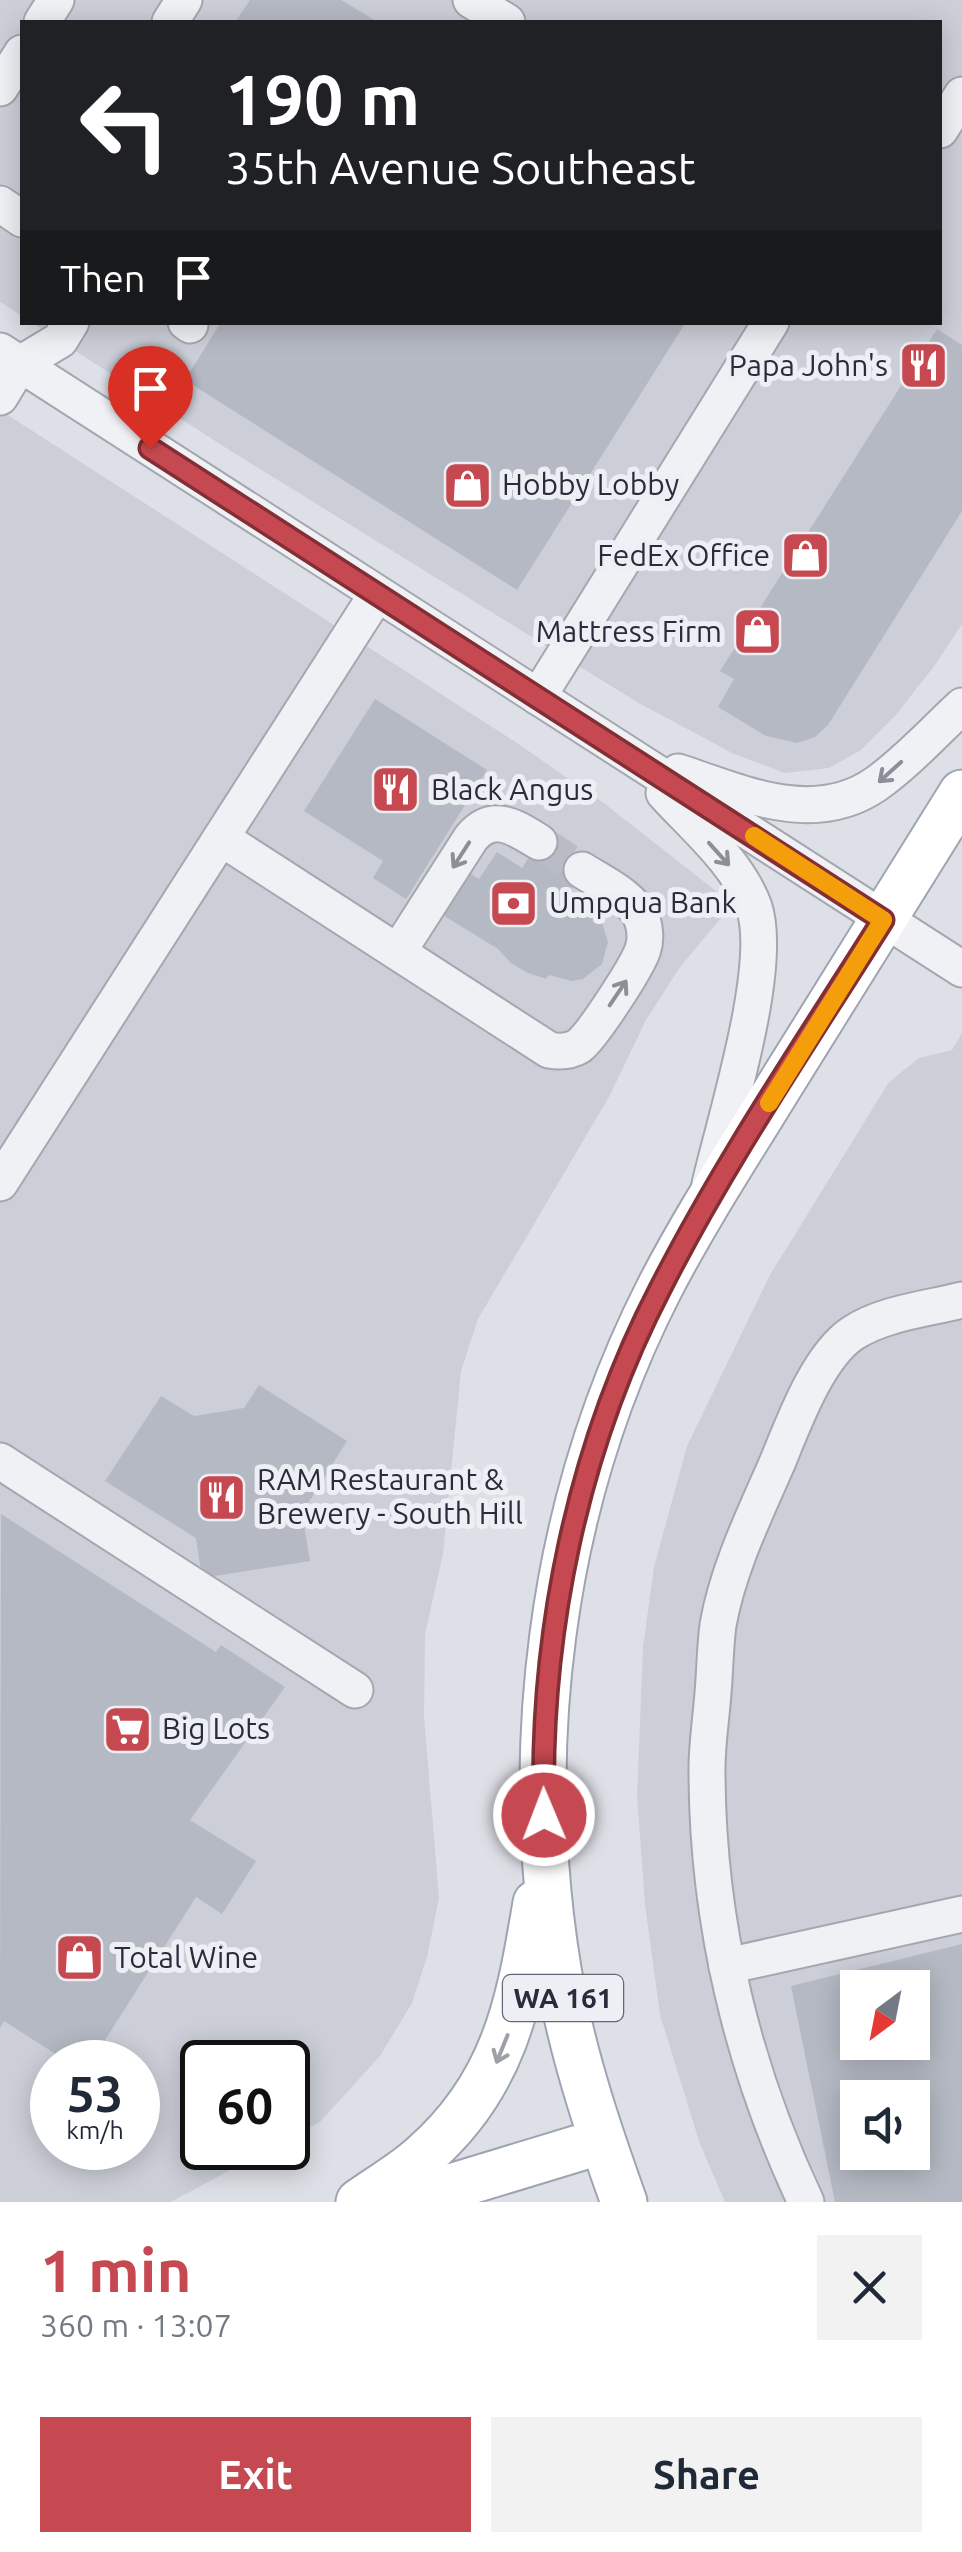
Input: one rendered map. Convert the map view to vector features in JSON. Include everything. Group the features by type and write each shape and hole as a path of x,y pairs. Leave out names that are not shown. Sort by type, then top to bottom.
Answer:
{"main road":[{"name":"WA 161","path":"624,2202 602,2141 564,1998 545,1852 546,1705 553,1632 577,1510 598,1438 658,1290 704,1208 962,793"},
{"path":"359,2202 420,2160 450,2131 494,2068 516,2012 545,1852"},
{"path":"401,2202 602,2141"}],"street":[{"path":"471,0 504,20"},
{"path":"0,88 20,56"},
{"path":"942,127 962,95"},
{"path":"10,358 60,340 69,325"},
{"path":"538,698 769,325"},
{"path":"0,397 10,358"},
{"path":"10,358 962,969"},
{"path":"0,1183 376,594"},
{"path":"630,756 749,796 813,806 848,798 878,782 962,706"},
{"path":"630,756 735,872 754,908 758,931 756,989 704,1208"},
{"path":"398,952 482,827 496,822 511,825 539,842"},
{"path":"221,838 549,1050 567,1051 582,1043 644,948 644,927 635,908 582,870"},
{"path":"806,2202 760,2090 735,2006 714,1893 706,1774 718,1624 735,1561 803,1401 829,1353 873,1322 962,1300"},
{"path":"0,1462 355,1690"},
{"path":"728,1966 962,1914"}],"shaded area":[{"path":"0,0 962,0 962,624 895,716 861,750 829,768 785,773 734,754 637,702 35,325 942,325 942,20 20,20 20,315 0,302"},
{"path":"0,410 514,741 605,804 716,891 721,918 680,967 646,1020 609,1097 478,1319 461,1371 443,1554 425,1634 424,1717 439,1898 427,1957 412,2003 380,2056 320,2122 310,2127 310,2040 180,2040 180,2170 230,2170 171,2202 0,2202"},
{"path":"962,1033 962,2202 725,2202 700,2144 660,2015 645,1904 637,1796 643,1647 654,1567 687,1446 770,1275 889,1082 919,1058 952,1050"}],"building":[{"path":"250,0 341,0 375,20 236,20"},
{"name":"Hobby Lobby","path":"219,325 684,325 517,590 185,380"},
{"path":"937,329 962,345 962,511 828,725 815,737 797,743 766,736 718,707 734,679 720,671"},
{"name":"Black Angus","path":"375,699 487,770 406,899 373,878 383,861 304,811"},
{"name":"Umpqua Bank","path":"544,833 588,861 567,895 601,919 608,942 602,964 583,979 572,981 549,975 546,979 528,973 498,949 441,914 468,872 479,879 497,852 522,868"},
{"name":"RAM Restaurant & Brewery - South Hill","path":"259,1385 347,1441 302,1513 310,1561 202,1578 196,1538 105,1481 161,1396 194,1416 244,1408"},
{"name":"Big Lots","path":"1,1514 216,1652 221,1645 285,1687 190,1820 256,1861 222,1914 196,1897 105,2040 34,2040 4,2021 0,2028"},
{"path":"962,1944 962,2202 835,2202 791,1986 840,1974 840,2060 930,2060 930,1970 856,1970"}],"tunnel":[{"path":"539,842 582,870"}],"slow traffic":[{"path":"754,836 883,920 769,1103"}],"place":[{"name":"Papa John's","path":"923,366"},
{"name":"Hobby Lobby","path":"467,485"},
{"name":"FedEx Office","path":"805,556"},
{"name":"Mattress Firm","path":"757,632"},
{"name":"Black Angus","path":"396,790"},
{"name":"Umpqua Bank","path":"514,903"},
{"name":"RAM Restaurant & Brewery - South Hill","path":"222,1497"},
{"name":"Big Lots","path":"127,1729"},
{"name":"Total Wine","path":"79,1958"}],"route":[{"path":"150,448 883,920 704,1208 658,1290 611,1403 592,1456 563,1570 546,1705 544,1815"}]}
